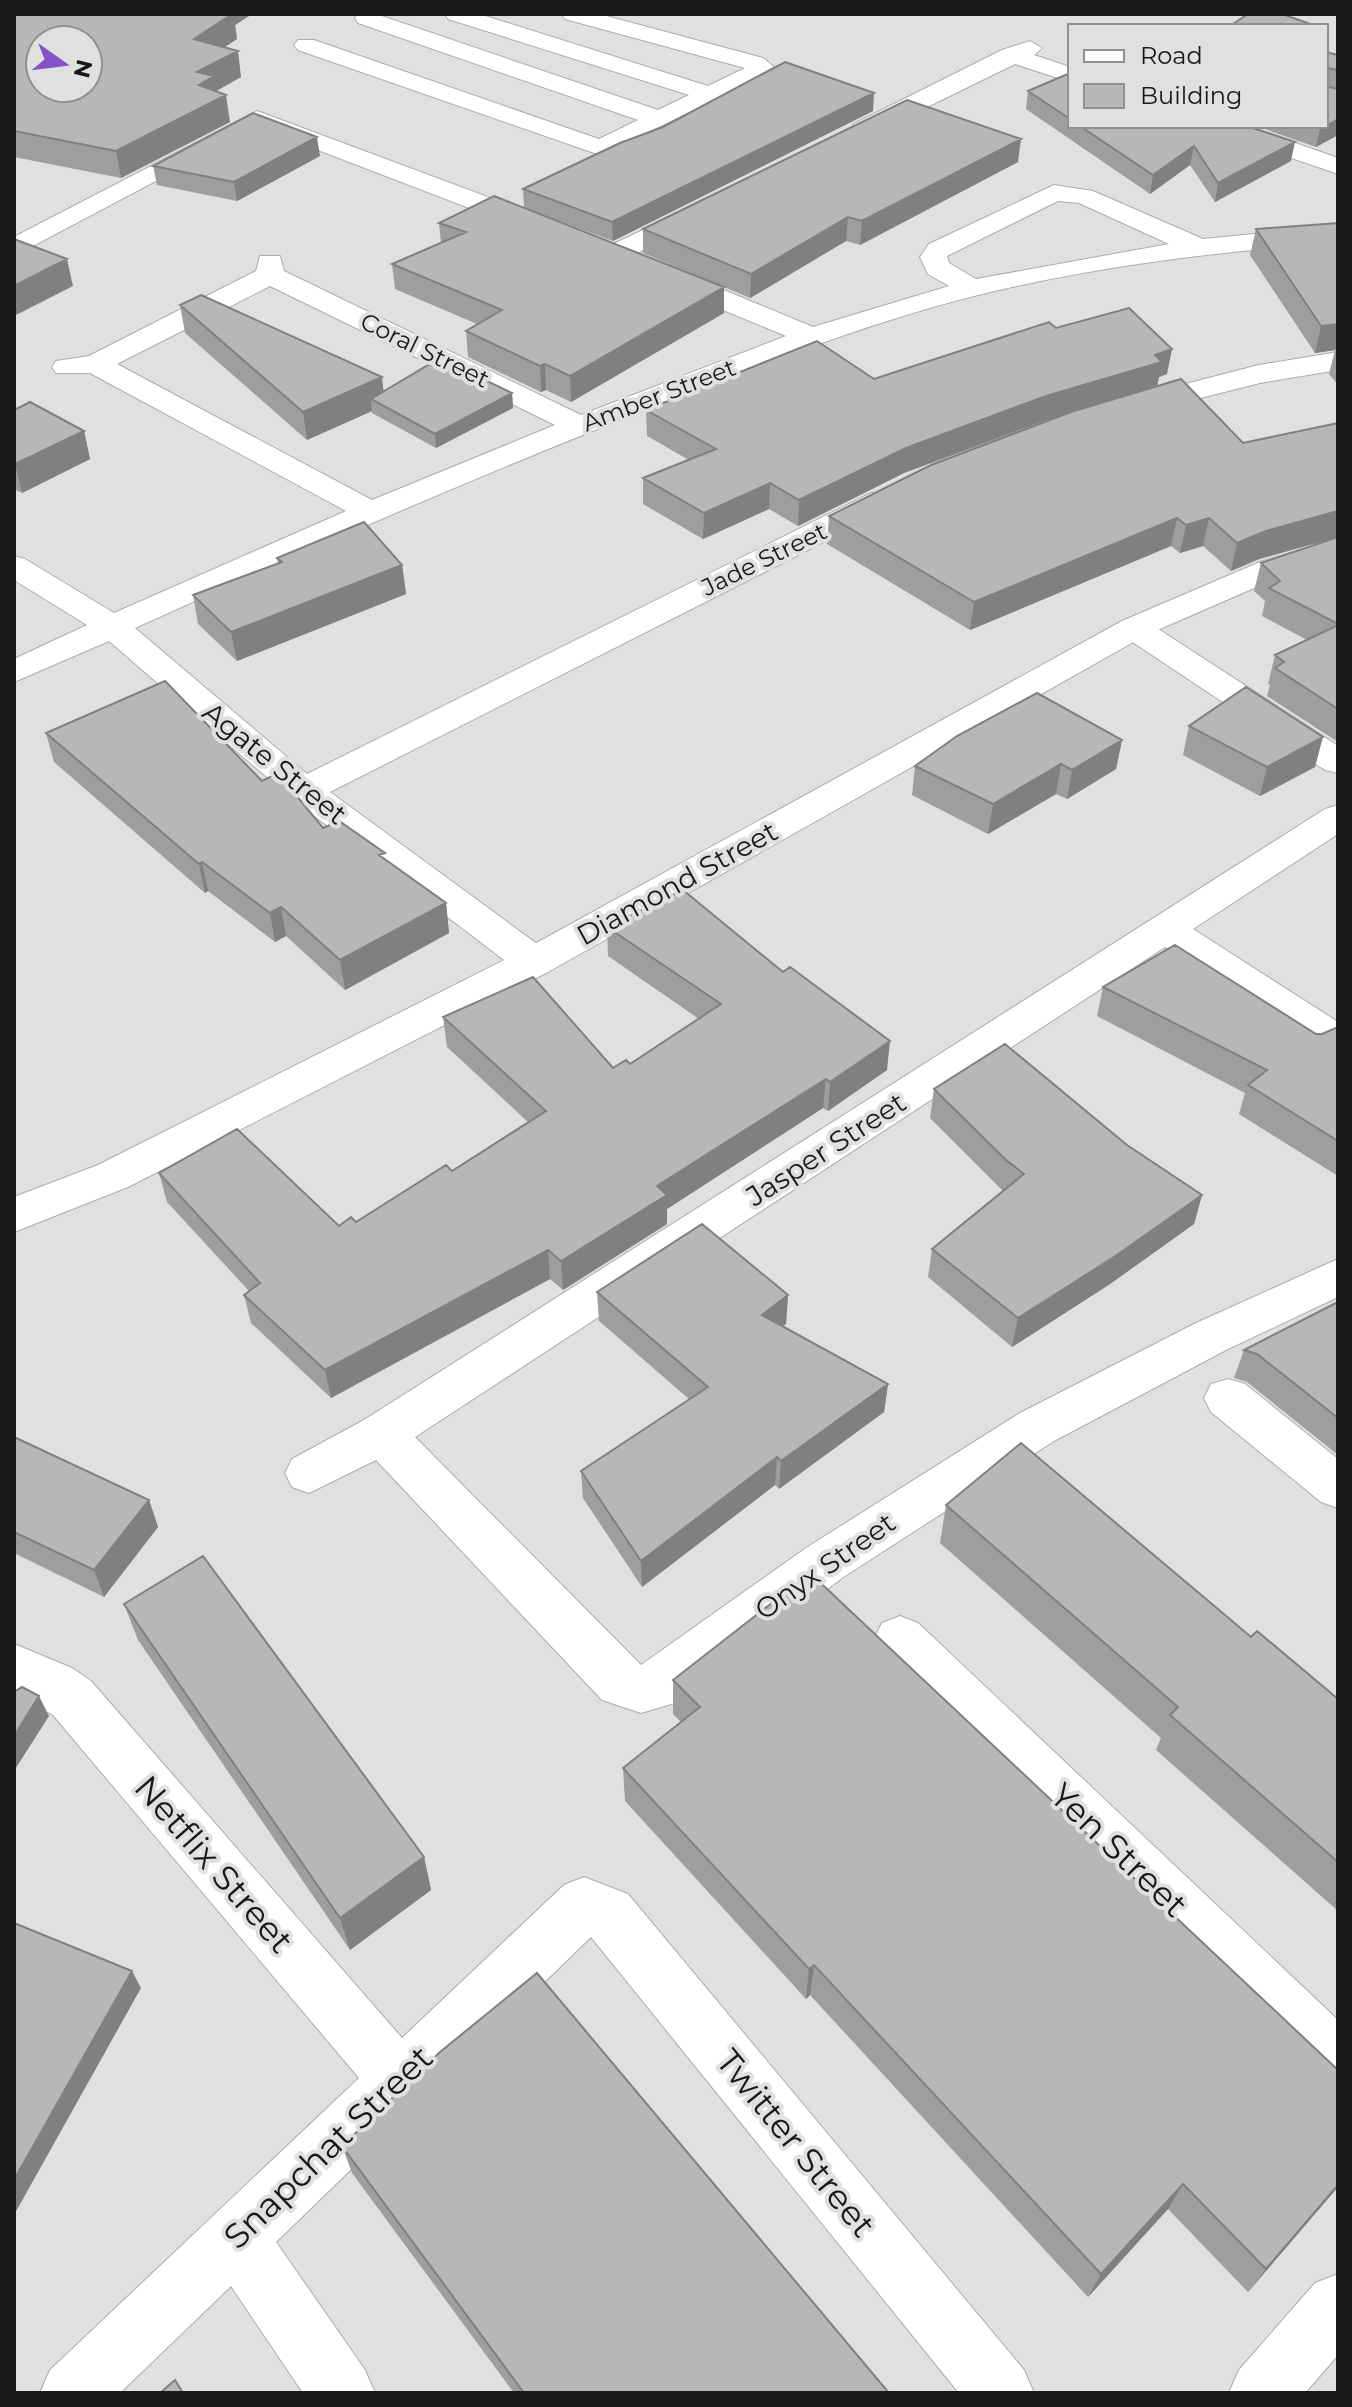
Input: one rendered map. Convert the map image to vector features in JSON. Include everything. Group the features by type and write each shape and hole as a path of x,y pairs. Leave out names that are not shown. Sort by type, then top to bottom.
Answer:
{"street":[{"path":"456,14 709,94"},
{"path":"573,14 755,63 763,68 608,146 588,146 306,45 370,16 659,119"},
{"path":"841,140 1020,52 1068,74"},
{"path":"14,248 257,118 614,254 810,336"},
{"path":"1229,128 1338,166"},
{"path":"972,288 938,268 933,257 938,250 1054,193 1084,196 1196,246"},
{"path":"614,254 713,204"},
{"name":"Amber Street","path":"14,672 372,512 579,425 810,336 972,288 1080,264 1196,246 1338,234"},
{"name":"Coral Street","path":"372,512 80,365 270,269 579,425"},
{"path":"1100,416 1259,374 1338,361"},
{"name":"Jade Street","path":"304,790 903,490"},
{"name":"Diamond Street","path":"14,1215 127,1169 534,962 1134,628 1271,569 1338,549"},
{"name":"Agate Street","path":"14,566 112,626 304,790 534,962"},
{"path":"1134,628 1338,762"},
{"name":"Jasper Street","path":"309,1473 381,1434 1338,817"},
{"path":"1167,930 1338,1042"},
{"name":"Onyx Street","path":"381,1434 621,1683 641,1689 659,1685 824,1563 1037,1427 1212,1336 1338,1277"},
{"path":"1228,1398 1338,1487"},
{"name":"Yen Street","path":"900,1639 1338,2061"},
{"name":"Netflix Street","path":"14,1668 53,1685 72,1698 399,2079"},
{"name":"Snapchat Street","path":"73,2393 584,1905"},
{"name":"Twitter Street","path":"584,1905 608,1914 1001,2393"},
{"path":"234,2236 342,2393"},
{"path":"1266,2388 1338,2306"}],"building":[{"path":"14,14 232,14 194,39 238,51 197,72 214,76 199,85 226,95 116,151 14,131"},
{"path":"1248,14 1282,14 1310,24 1233,24"},
{"path":"1328,52 1338,55 1338,70 1328,68"},
{"path":"785,62 874,93 612,222 523,189 620,143 663,127"},
{"path":"1068,74 1068,118 1028,91"},
{"path":"1328,87 1338,89 1338,119 1328,125"},
{"path":"907,100 1021,139 862,221 848,217 751,274 643,229"},
{"path":"253,113 317,137 234,182 153,166"},
{"path":"1083,128 1253,128 1295,142 1218,183 1194,146 1153,175"},
{"path":"494,196 724,287 570,376 545,364 540,366 466,331 502,310 392,264 466,232 439,223"},
{"path":"1338,223 1338,324 1321,326 1256,229"},
{"path":"14,239 67,259 14,286"},
{"path":"201,295 382,377 303,412 180,305"},
{"path":"1129,308 1172,349 1155,355 1162,362 1046,396 906,448 799,500 770,483 704,513 643,478 716,449 646,410 817,341 874,379 1049,322 1056,328"},
{"path":"440,358 512,393 435,434 371,399"},
{"path":"1181,379 1243,443 1338,423 1338,511 1266,531 1237,543 1209,518 1186,525 1177,518 974,602 829,516 931,465 1071,412"},
{"path":"30,402 84,431 15,464 14,410"},
{"path":"364,522 402,565 231,632 193,595 282,562 277,558"},
{"path":"1338,537 1338,624 1269,588 1280,581 1261,563"},
{"path":"1338,625 1338,709 1275,668 1284,662 1275,655"},
{"path":"165,681 262,781 278,773 323,828 339,821 385,853 379,855 446,903 340,960 281,907 270,913 202,862 199,864 46,733"},
{"path":"1246,687 1323,737 1267,767 1189,726"},
{"path":"1037,693 1122,740 1072,770 1061,764 993,804 915,766 957,736"},
{"path":"683,890 783,972 790,967 890,1041 830,1082 826,1079 657,1186 667,1195 561,1261 548,1250 325,1370 244,1295 260,1283 159,1173 237,1129 339,1226 351,1217 356,1222 446,1165 452,1171 546,1111 443,1017 533,977 613,1068 626,1060 630,1064 721,1004 607,927"},
{"path":"1175,945 1316,1034 1338,1027 1338,1141 1248,1085 1267,1070 1103,987"},
{"path":"1005,1044 1127,1145 1202,1195 1117,1255 1018,1318 932,1249 1024,1174 934,1089"},
{"path":"702,1224 788,1295 762,1315 888,1384 781,1461 777,1457 641,1561 581,1471 708,1387 597,1292"},
{"path":"1338,1302 1338,1418 1257,1354 1244,1350"},
{"path":"14,1437 149,1500 94,1570 14,1532"},
{"path":"1021,1443 1251,1637 1257,1631 1338,1699 1338,1862 1170,1715 1178,1707 946,1505"},
{"path":"203,1556 424,1857 340,1918 124,1604"},
{"path":"810,1573 1338,2070 1338,2185 1266,2269 1183,2184 1101,2274 814,1965 809,1969 623,1768 700,1707 673,1680"},
{"path":"22,1687 39,1696 14,1736 14,1692"},
{"path":"14,1923 132,1971 14,2180"},
{"path":"537,1973 889,2393 524,2393 342,2146 440,2052"},
{"path":"175,2380 183,2393 160,2393"}]}
